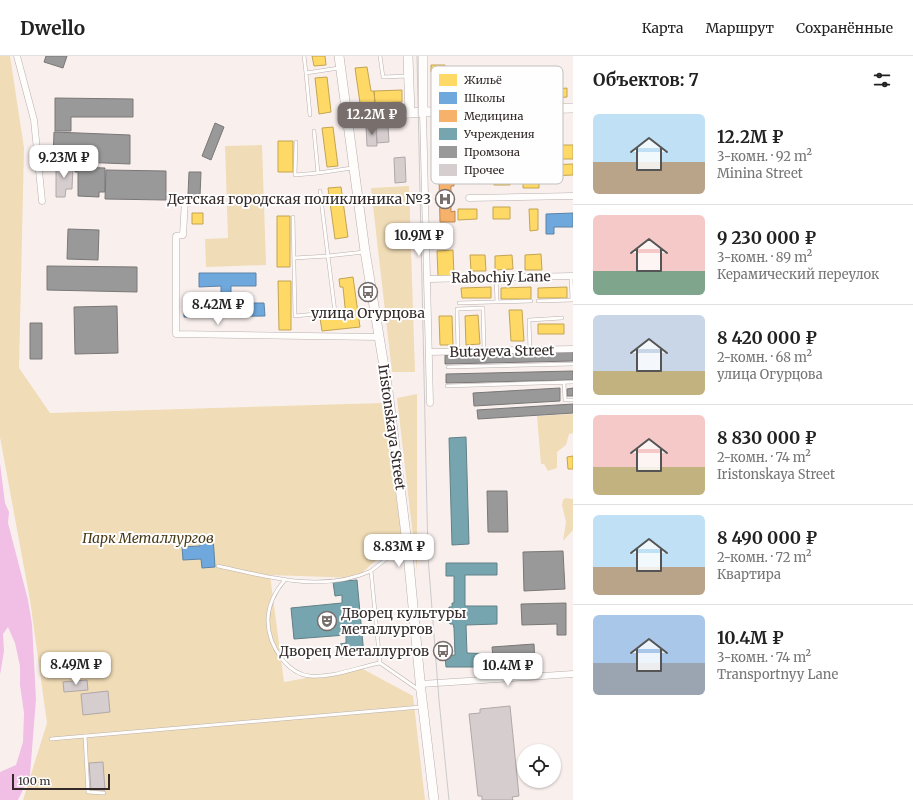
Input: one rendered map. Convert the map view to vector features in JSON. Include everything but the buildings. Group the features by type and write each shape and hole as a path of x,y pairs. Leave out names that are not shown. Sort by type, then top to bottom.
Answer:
{"main road":[{"name":"Iristonskaya Street","path":"339,56 366,251 380,337 407,542 421,688 434,800"},
{"path":"408,56 410,113"},
{"path":"422,56 424,112"},
{"path":"563,108 573,108"},
{"path":"347,118 431,112"}],"street":[{"path":"17,56 34,120 42,201"},
{"path":"424,112 429,279 430,403"},
{"path":"469,198 573,196"},
{"path":"185,200 183,235 176,236 176,334 380,337"},
{"name":"Rabochiy Lane","path":"429,279 572,276"},
{"name":"Butayeva Street","path":"430,352 573,349"},
{"path":"421,688 573,674"}],"lane":[{"path":"304,56 310,115"},
{"path":"380,56 383,77 409,76"},
{"path":"306,73 341,68"},
{"path":"314,131 318,173"},
{"path":"296,142 295,175 354,168"},
{"path":"293,217 295,316 335,312 320,191"},
{"path":"294,258 328,256 366,251"},
{"path":"538,301 572,300 572,276"},
{"path":"496,278 497,302"},
{"path":"459,302 531,301"},
{"path":"458,352 457,309 483,308 484,351"},
{"path":"530,350 529,320 562,318"},
{"path":"448,367 573,364"},
{"path":"447,386 573,382"},
{"path":"564,383 565,400 573,400"},
{"path":"218,566 284,581 338,580 356,578 371,571 407,542"},
{"path":"371,571 380,663"},
{"path":"284,581 275,591 268,614 269,631 274,648 287,665 299,674 323,676 380,663 421,688"},
{"path":"51,739 423,706"},
{"path":"85,736 88,792 104,793"}],"green space":[{"name":"Парк Металлургов","path":"0,56 10,56 24,148 19,368 50,413 383,403 402,537 356,578 270,575 284,682 361,668 413,696 425,800 23,800 47,723 30,600 0,437"},
{"path":"262,145 266,265 206,267 205,239 228,238 225,146"},
{"path":"409,186 415,372 392,372 371,188"},
{"path":"417,394 417,571 397,398"},
{"path":"573,414 573,433 569,434 566,445 557,452 557,468 548,471 544,464 541,464 537,416"},
{"path":"566,498 573,499 573,530 563,541 566,522 562,505 563,500"}],"shaded area":[{"path":"0,463 5,503 9,512 8,523 28,600 32,624 36,699 30,775 18,800 0,800 0,772 16,765 23,742 24,713 20,685 20,666 15,643 8,627 3,634 4,651 0,675"}],"tram line":[{"path":"417,56 428,557 439,700 449,800"}],"place":[{"name":"Детская городская поликлиника №3","path":"445,199"},
{"name":"улица Огурцова","path":"368,292"},
{"name":"Дворец культуры металлургов","path":"327,621"},
{"name":"Дворец Металлургов","path":"443,651"}]}
